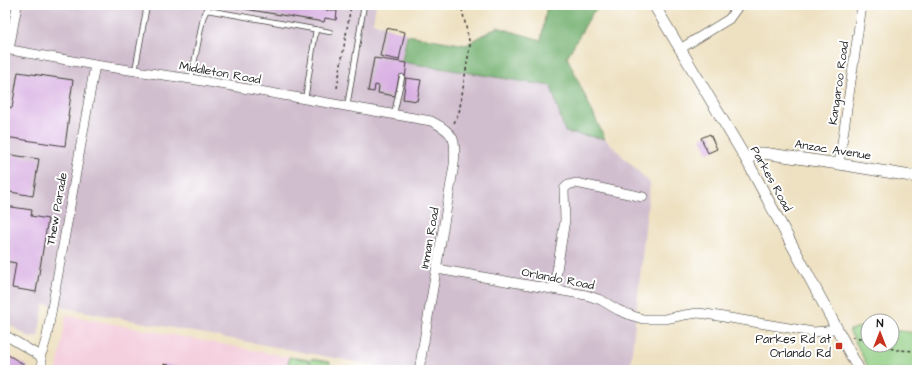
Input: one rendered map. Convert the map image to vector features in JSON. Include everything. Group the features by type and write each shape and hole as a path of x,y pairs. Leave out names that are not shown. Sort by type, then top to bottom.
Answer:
{"street":[{"path":"7,50 16,5"},
{"name":"Parkes Road","path":"654,5 746,159 859,370"},
{"path":"680,48 729,19 739,5"},
{"name":"Kangaroo Road","path":"839,164 862,5"},
{"path":"5,35 13,24"},
{"name":"Middleton Road","path":"7,50 191,79 431,121"},
{"name":"Thew Parade","path":"40,356 47,336 95,65"},
{"name":"Inman Road","path":"419,370 454,166 455,148 454,140 443,126 431,121"},
{"name":"Anzac Avenue","path":"746,159 763,153 917,177"},
{"path":"554,289 565,220 564,189 568,185 576,183 643,197"},
{"name":"Orlando Road","path":"437,269 586,295 601,300 618,310 643,319 665,319 698,313 730,317 813,332 826,331 837,327"},
{"path":"5,335 40,356 42,361 42,370"}],"lane":[{"path":"136,71 147,5"},
{"path":"191,79 203,18 209,5"},
{"path":"347,106 364,5"},
{"path":"207,10 330,32"},
{"path":"305,100 316,29"},
{"path":"394,114 402,77"}],"path":[{"path":"337,88 351,5"},
{"path":"454,123 459,113 470,45 461,5"},
{"path":"851,337 860,338"},
{"path":"900,350 917,351"}],"shaded area":[{"path":"5,5 376,5 373,22 407,35 402,62 551,86 566,132 605,139 650,183 630,370 399,370 44,304 38,336 31,338 5,322"},
{"path":"66,315 358,370 57,370"}],"green space":[{"path":"547,5 589,5 591,8 597,5 604,5 593,12 567,57 605,139 565,132 551,86 402,62 407,35 466,45 497,27 541,40"},
{"path":"860,327 860,351 849,330"},
{"path":"900,331 917,333 917,369 869,369 861,353 900,353"},
{"path":"289,357 309,360 307,370 287,370"},
{"path":"311,359 330,362 329,370 309,370"}],"building":[{"path":"327,5 326,10 337,11 336,20 325,18 324,22 226,6"},
{"path":"386,28 405,32 399,60 380,56"},
{"path":"374,58 407,63 405,78 399,77 395,96 378,93 379,86 375,85 374,92 368,91"},
{"path":"18,72 73,80 65,146 5,137 5,106 12,108"},
{"path":"406,78 421,80 417,101 403,99"},
{"path":"710,134 717,149 708,153 701,138"},
{"path":"5,154 39,159 33,196 5,191"},
{"path":"5,206 32,210 31,216 48,219 36,292 12,288 16,263 5,261"},
{"path":"5,353 28,367 27,370 5,370"},
{"path":"164,364 180,367 179,370 163,370"}],"place":[{"name":"Parkes Rd at Orlando Rd","path":"839,346"}]}
